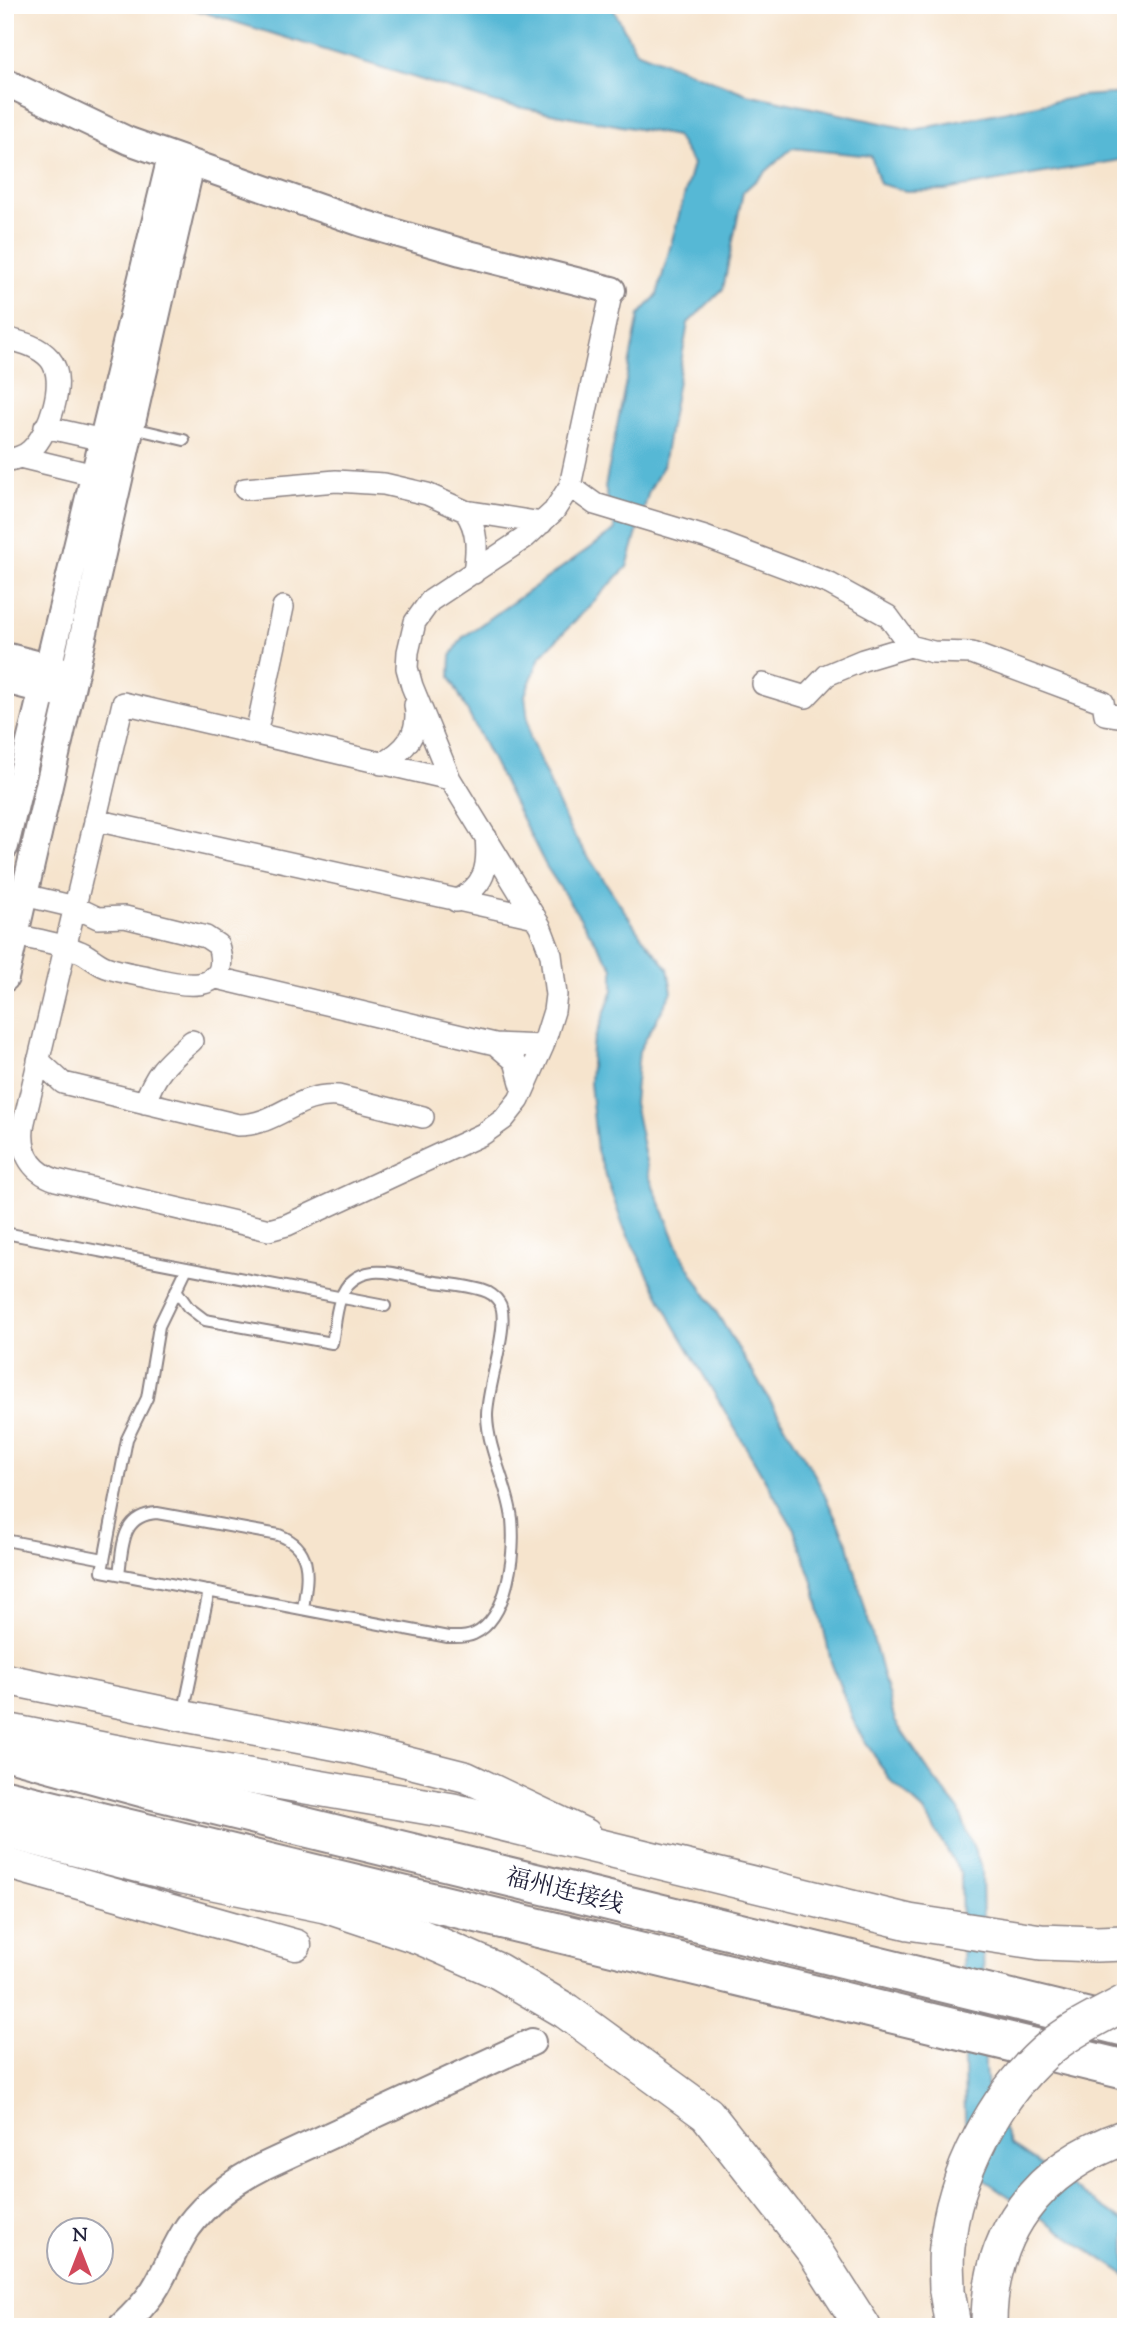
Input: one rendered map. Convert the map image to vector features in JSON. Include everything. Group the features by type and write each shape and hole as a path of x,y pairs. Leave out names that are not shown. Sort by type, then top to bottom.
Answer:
{"highway":[{"path":"5,1731 154,1760 453,1811 909,1922 1041,1942 1126,1943"},
{"name":"福州连接线","path":"5,1751 145,1788 1126,2027"},
{"name":"福州连接线","path":"5,1799 1126,2070"},
{"path":"5,1830 184,1876 325,1905 421,1937 498,1971 566,2011 707,2114 815,2252 863,2327"},
{"path":"953,2327 947,2291 947,2248 954,2204 970,2161 986,2129 1009,2092 1052,2046 1126,2002"},
{"path":"989,2327 989,2306 996,2266 1013,2222 1035,2193 1060,2169 1090,2150 1125,2137"}],"main road":[{"path":"5,1678 351,1748 466,1777 621,1851"},
{"path":"5,1863 296,1945"}],"street":[{"path":"5,82 129,141 181,161 392,233 612,290 570,486 554,511 542,523 509,550 430,601 420,612 410,636 407,668 416,713 414,734 402,751 381,764"},
{"path":"5,978 133,428 181,161"},
{"path":"5,846 94,475 181,161"},
{"path":"5,338 42,351 55,367 59,377 58,388 44,427 33,448 13,459"},
{"path":"44,427 103,440"},
{"path":"13,459 94,475"},
{"path":"245,489 336,481 384,484 427,494 465,511 542,523"},
{"path":"570,486 595,504 705,537 830,584 888,616 910,646"},
{"path":"465,511 476,534 474,573"},
{"path":"256,734 283,607"},
{"path":"763,684 806,697 827,675 863,660 910,646 933,652 972,653 1103,702 1105,714 1126,717"},
{"path":"5,656 46,678 73,686"},
{"path":"5,680 46,678"},
{"path":"411,686 450,779 548,942 555,982 554,1011 543,1046 523,1090 504,1119 483,1133 287,1225 269,1230 251,1228 46,1177 32,1166 22,1139 29,1099 123,703 450,779"},
{"path":"95,820 535,917"},
{"path":"456,901 480,883 486,861 486,838"},
{"path":"15,935 65,947 87,955 106,967 180,985 201,985 213,977 220,963 218,945 206,937 125,917 98,918 75,906 24,895"},
{"path":"213,977 495,1044 543,1046"},
{"path":"145,1103 160,1069 192,1041"},
{"path":"495,1044 515,1061 523,1090"},
{"path":"38,1060 64,1083 227,1124 248,1125 267,1121 305,1100 326,1095 424,1117"},
{"path":"29,1099 64,1083"},
{"path":"121,2327 138,2311 155,2288 188,2227 228,2186 264,2166 532,2042"}],"lane":[{"path":"133,428 184,440"},
{"path":"5,1233 385,1306"},
{"path":"176,1290 188,1307 205,1320 332,1343 341,1297 346,1286 363,1274 375,1272 484,1290 499,1301 503,1309 503,1327 487,1415 490,1438 512,1519 510,1567 506,1591 497,1612 475,1634 462,1637 102,1571 127,1438 144,1409 159,1326 176,1290 187,1268"},
{"path":"119,1574 130,1525 146,1513 265,1533 288,1539 302,1553 307,1564 303,1609"},
{"path":"5,1540 104,1559"},
{"path":"183,1716 209,1591"}],"water":[{"path":"180,5 611,5 636,51 747,94 914,130 1081,96 1126,93 1126,159 945,190 906,191 880,184 871,156 792,148 743,192 723,289 688,323 663,466 649,491 627,567 540,657 525,695 530,738 569,828 642,937 668,968 672,992 639,1051 634,1103 649,1176 681,1254 815,1475 848,1544 895,1721 959,1810 982,1870 987,2090 1010,2144 1126,2223 1126,2275 980,2177 965,2121 961,1874 924,1811 890,1780 856,1727 831,1662 814,1585 794,1529 673,1323 623,1226 597,1151 590,1083 592,1046 613,990 613,968 546,866 450,677 451,656 462,638 615,530 605,487 639,315 657,295 693,164 676,136 496,103"}]}
